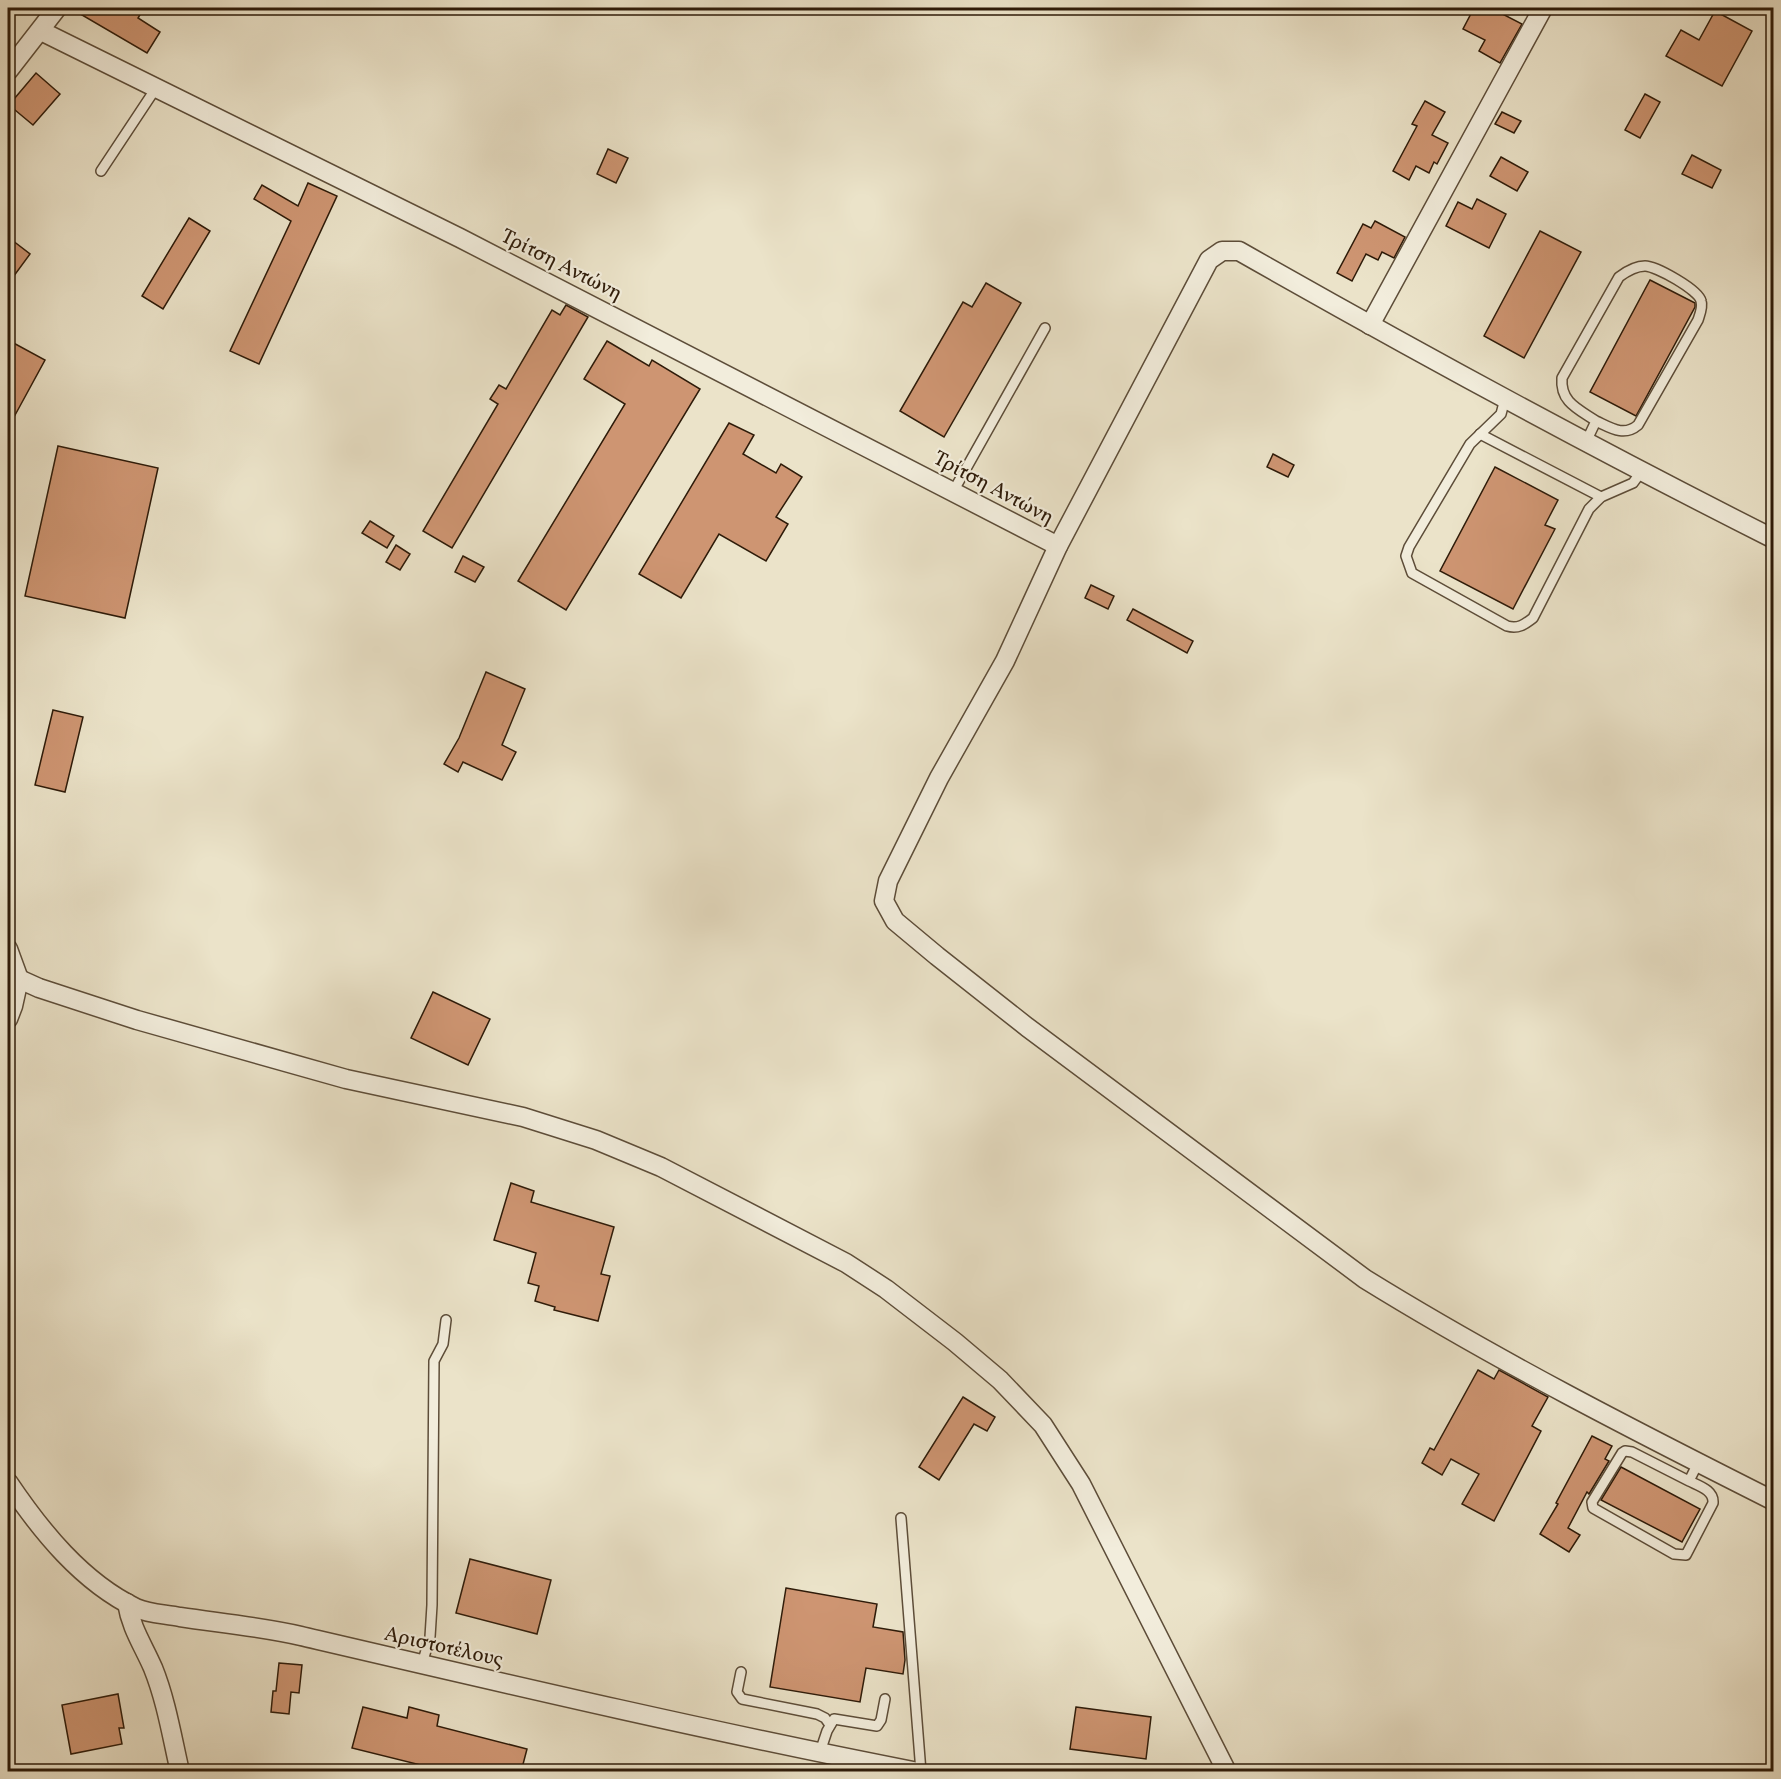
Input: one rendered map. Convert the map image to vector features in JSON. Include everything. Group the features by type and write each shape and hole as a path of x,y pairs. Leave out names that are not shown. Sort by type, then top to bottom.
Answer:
{"street":[{"path":"8,71 57,8"},
{"path":"1370,325 1543,8"},
{"name":"Τρίτση Αντώνη","path":"40,31 460,237 954,490 1058,546"},
{"path":"1773,539 1505,399 1239,251 1222,251 1209,260 1058,546 1005,661 939,778 888,881 884,901 895,921 1027,1027 1365,1279 1420,1313 1773,1501"},
{"path":"8,949 19,979 8,1019"},
{"path":"19,979 39,988 137,1020 313,1070 523,1117 596,1140 661,1167 846,1263 886,1289 1000,1380 1043,1425 1081,1484 1227,1772"},
{"name":"Αριστοτέλους","path":"8,1482 28,1512 85,1574 114,1597 140,1610 294,1634 820,1752 920,1772"},
{"path":"127,1603 129,1621 157,1680 180,1772"}],"lane":[{"path":"102,171 156,88"},
{"path":"1650,266 1694,290 1701,299 1702,308 1698,320 1638,425 1627,432 1620,432 1596,421 1568,402 1562,387 1563,378 1619,277 1629,269 1650,266"},
{"path":"954,490 1045,328"},
{"path":"1505,399 1501,414 1470,444 1409,547 1406,556 1412,573 1507,626 1514,628 1524,625 1533,618 1589,509 1601,497 1633,483 1641,472"},
{"path":"1586,442 1596,421"},
{"path":"1480,434 1601,497"},
{"path":"422,1664 430,1636 432,1605 434,1361 443,1344 446,1320"},
{"path":"1625,1451 1632,1452 1689,1481 1709,1491 1714,1498 1686,1555 1674,1554 1593,1508 1592,1502 1625,1451"},
{"path":"1689,1481 1698,1462"},
{"path":"901,1518 920,1772"},
{"path":"741,1672 737,1692 742,1699 818,1714 830,1725"},
{"path":"820,1752 834,1719 877,1726 881,1720 885,1699"}],"building":[{"path":"70,8 144,8 138,18 160,32 147,53"},
{"path":"1474,8 1491,8 1522,24 1500,63 1479,51 1485,40 1463,29"},
{"path":"1715,11 1752,31 1722,86 1666,56 1681,30 1699,40"},
{"path":"36,73 60,94 33,125 9,105"},
{"path":"1645,94 1660,102 1640,138 1625,130"},
{"path":"1425,101 1445,112 1432,135 1448,143 1437,164 1434,162 1429,173 1416,166 1409,180 1393,171 1417,126 1412,124"},
{"path":"1502,112 1521,121 1514,133 1495,124"},
{"path":"608,149 628,158 616,183 597,174"},
{"path":"1692,155 1721,170 1712,188 1682,174"},
{"path":"1501,157 1528,172 1517,191 1490,176"},
{"path":"308,183 337,196 259,364 230,351 291,221 254,199 262,185 298,206"},
{"path":"1477,199 1506,214 1489,248 1446,226 1458,202 1472,209"},
{"path":"189,218 210,231 163,309 142,296"},
{"path":"1375,221 1405,237 1394,258 1382,252 1378,260 1366,254 1352,281 1337,273 1363,224 1371,228"},
{"path":"1540,231 1581,252 1524,358 1484,336"},
{"path":"8,237 30,254 8,284"},
{"path":"1650,280 1695,303 1695,307 1636,416 1590,392"},
{"path":"986,283 1021,303 944,437 900,411 963,302 972,307"},
{"path":"566,305 588,317 452,548 423,531 498,404 490,399 499,385 506,389 552,310 560,315"},
{"path":"8,340 45,360 8,428"},
{"path":"607,341 649,366 652,360 700,389 566,610 518,581 625,404 584,379"},
{"path":"729,423 754,435 743,454 776,473 781,464 802,477 776,517 788,524 766,561 719,534 681,598 639,574"},
{"path":"58,446 158,468 125,618 25,596"},
{"path":"1273,454 1294,465 1288,477 1267,467"},
{"path":"1495,467 1558,500 1545,525 1555,529 1513,609 1440,571"},
{"path":"370,521 394,536 387,548 362,533"},
{"path":"396,545 410,554 400,570 386,562"},
{"path":"463,556 484,567 475,582 455,572"},
{"path":"1091,585 1114,596 1108,609 1085,598"},
{"path":"1133,609 1193,641 1187,653 1127,620"},
{"path":"486,672 525,689 502,745 516,752 502,780 463,762 458,772 444,764 459,738"},
{"path":"53,710 83,717 65,792 35,785"},
{"path":"433,992 490,1019 468,1065 411,1038"},
{"path":"511,1183 534,1191 531,1202 614,1227 601,1274 610,1276 598,1321 554,1310 555,1307 535,1301 539,1286 528,1283 536,1253 494,1240"},
{"path":"1478,1370 1494,1379 1499,1370 1548,1397 1532,1426 1541,1431 1494,1521 1462,1504 1479,1474 1451,1459 1442,1475 1422,1463 1430,1448 1434,1450"},
{"path":"963,1397 995,1417 987,1431 974,1424 939,1480 919,1467"},
{"path":"1592,1436 1612,1446 1605,1459 1609,1461 1589,1494 1587,1492 1568,1528 1580,1535 1569,1552 1540,1534 1558,1504 1556,1503"},
{"path":"1621,1467 1700,1509 1682,1542 1601,1500"},
{"path":"470,1559 551,1580 537,1634 456,1613"},
{"path":"786,1588 877,1604 873,1627 903,1632 905,1660 903,1674 866,1668 860,1702 770,1687"},
{"path":"279,1663 302,1665 299,1693 291,1692 289,1714 271,1712"},
{"path":"118,1694 124,1728 119,1728 122,1744 71,1754 62,1705"},
{"path":"363,1707 407,1718 409,1707 439,1715 437,1726 527,1749 521,1772 437,1772 437,1769 352,1748"},
{"path":"1076,1707 1151,1717 1146,1759 1070,1749"}]}
